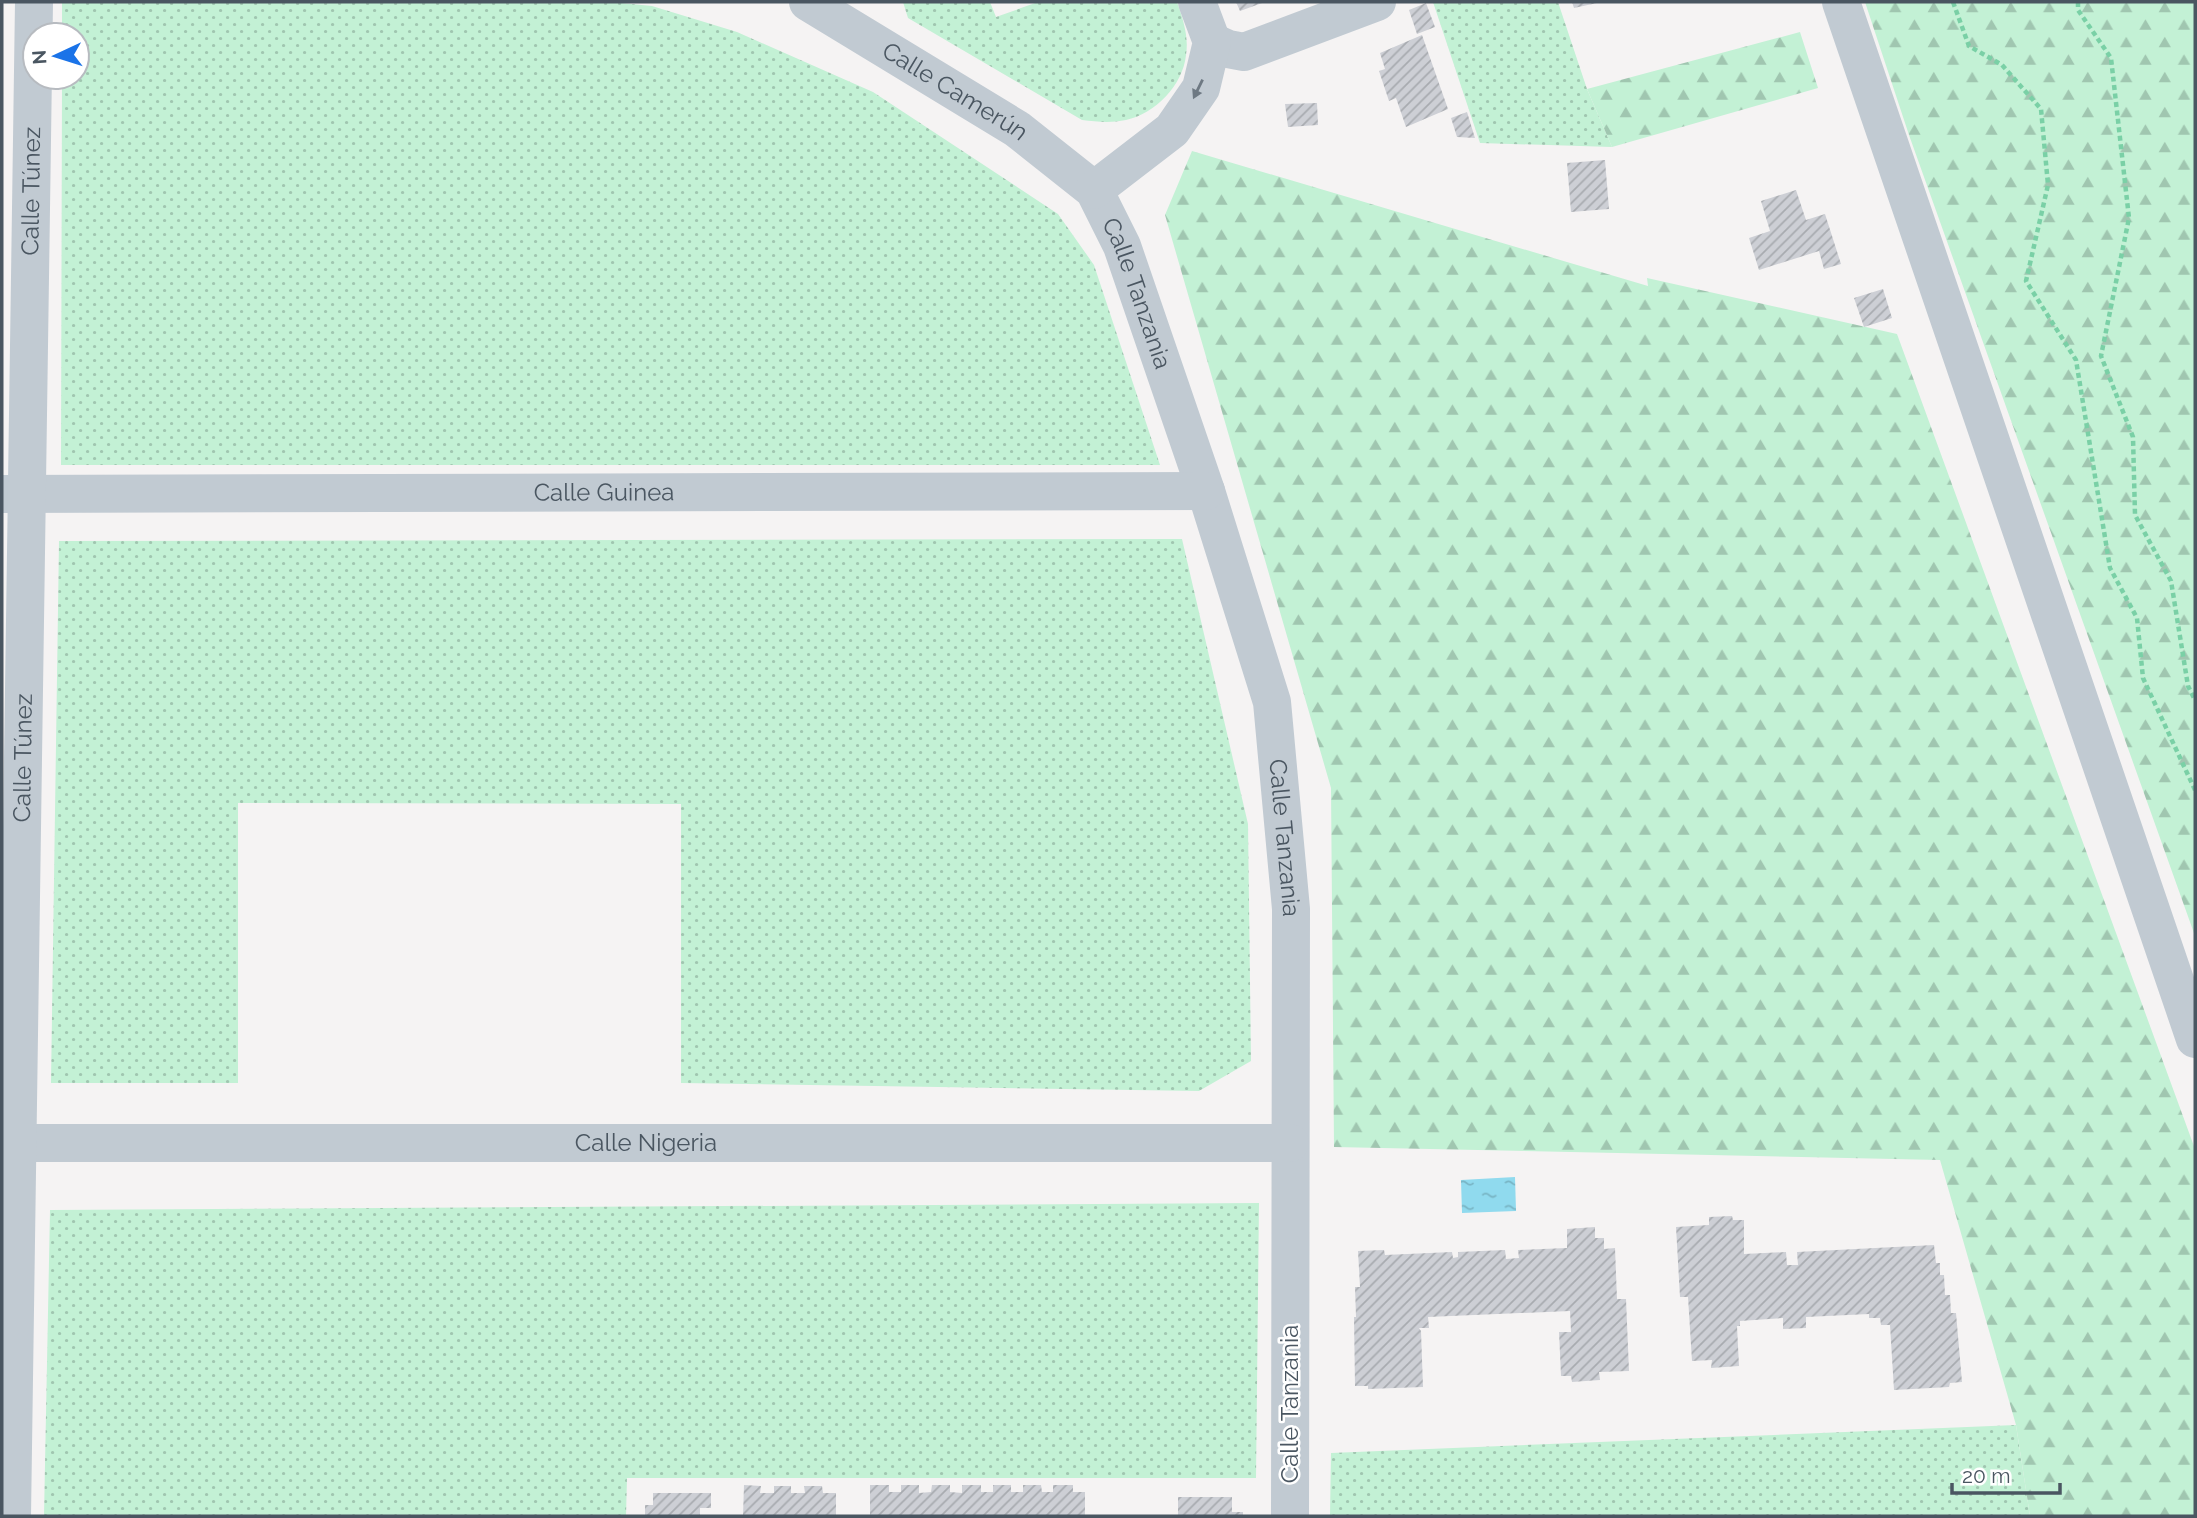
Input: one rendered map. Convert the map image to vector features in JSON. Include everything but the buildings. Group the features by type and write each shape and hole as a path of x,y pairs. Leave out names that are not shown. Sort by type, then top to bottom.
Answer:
{"street":[{"name":"Calle Túnez","path":"12,1516 10,1143 14,494 34,2"},
{"name":"Calle Camerún","path":"808,2 1017,128 1094,190"},
{"path":"1094,190 1172,130 1201,88 1212,42 1197,2"},
{"path":"1212,42 1244,52 1377,2"},
{"path":"1841,2 2195,1039"},
{"name":"Calle Tanzania","path":"1094,190 1122,246 1206,491 1272,702 1291,909 1290,1516"},
{"name":"Calle Guinea","path":"14,494 1206,491"},
{"name":"Calle Nigeria","path":"10,1143 1290,1143"}],"path":[{"path":"1953,2 1969,46 2002,65 2040,109 2048,185 2026,281 2076,360 2110,568 2137,618 2143,678 2195,790"},
{"path":"2078,2 2078,10 2111,58 2129,218 2101,356 2133,437 2135,515 2171,581 2188,687 2195,700"}],"green space":[{"path":"62,2 611,2 652,6 737,32 873,92 1058,214 1094,265 1160,465 61,465 62,91 91,91 91,21 62,21"},
{"path":"903,2 990,2 996,17 1038,2 1177,2 1186,35 1184,66 1166,96 1147,112 1121,121 1082,120 908,18"},
{"path":"1433,2 1558,2 1587,89 1612,147 1480,143"},
{"path":"1865,2 2195,2 2195,936 1909,135"},
{"path":"1800,32 1818,88 1612,147 1587,89"},
{"path":"1192,151 1648,286 1647,278 1897,334 2195,1149 2195,1516 2030,1516 2016,1425 1940,1160 1334,1147 1331,788 1165,215"},
{"path":"1182,539 1248,824 1251,1061 1199,1091 681,1083 681,804 238,803 238,1083 51,1083 59,541"},
{"path":"1259,1203 1256,1478 627,1478 626,1516 44,1516 50,1210"},
{"path":"2016,1425 2030,1516 1330,1516 1331,1453"}],"water":[{"path":"1515,1177 1516,1211 1462,1213 1461,1180"}]}
